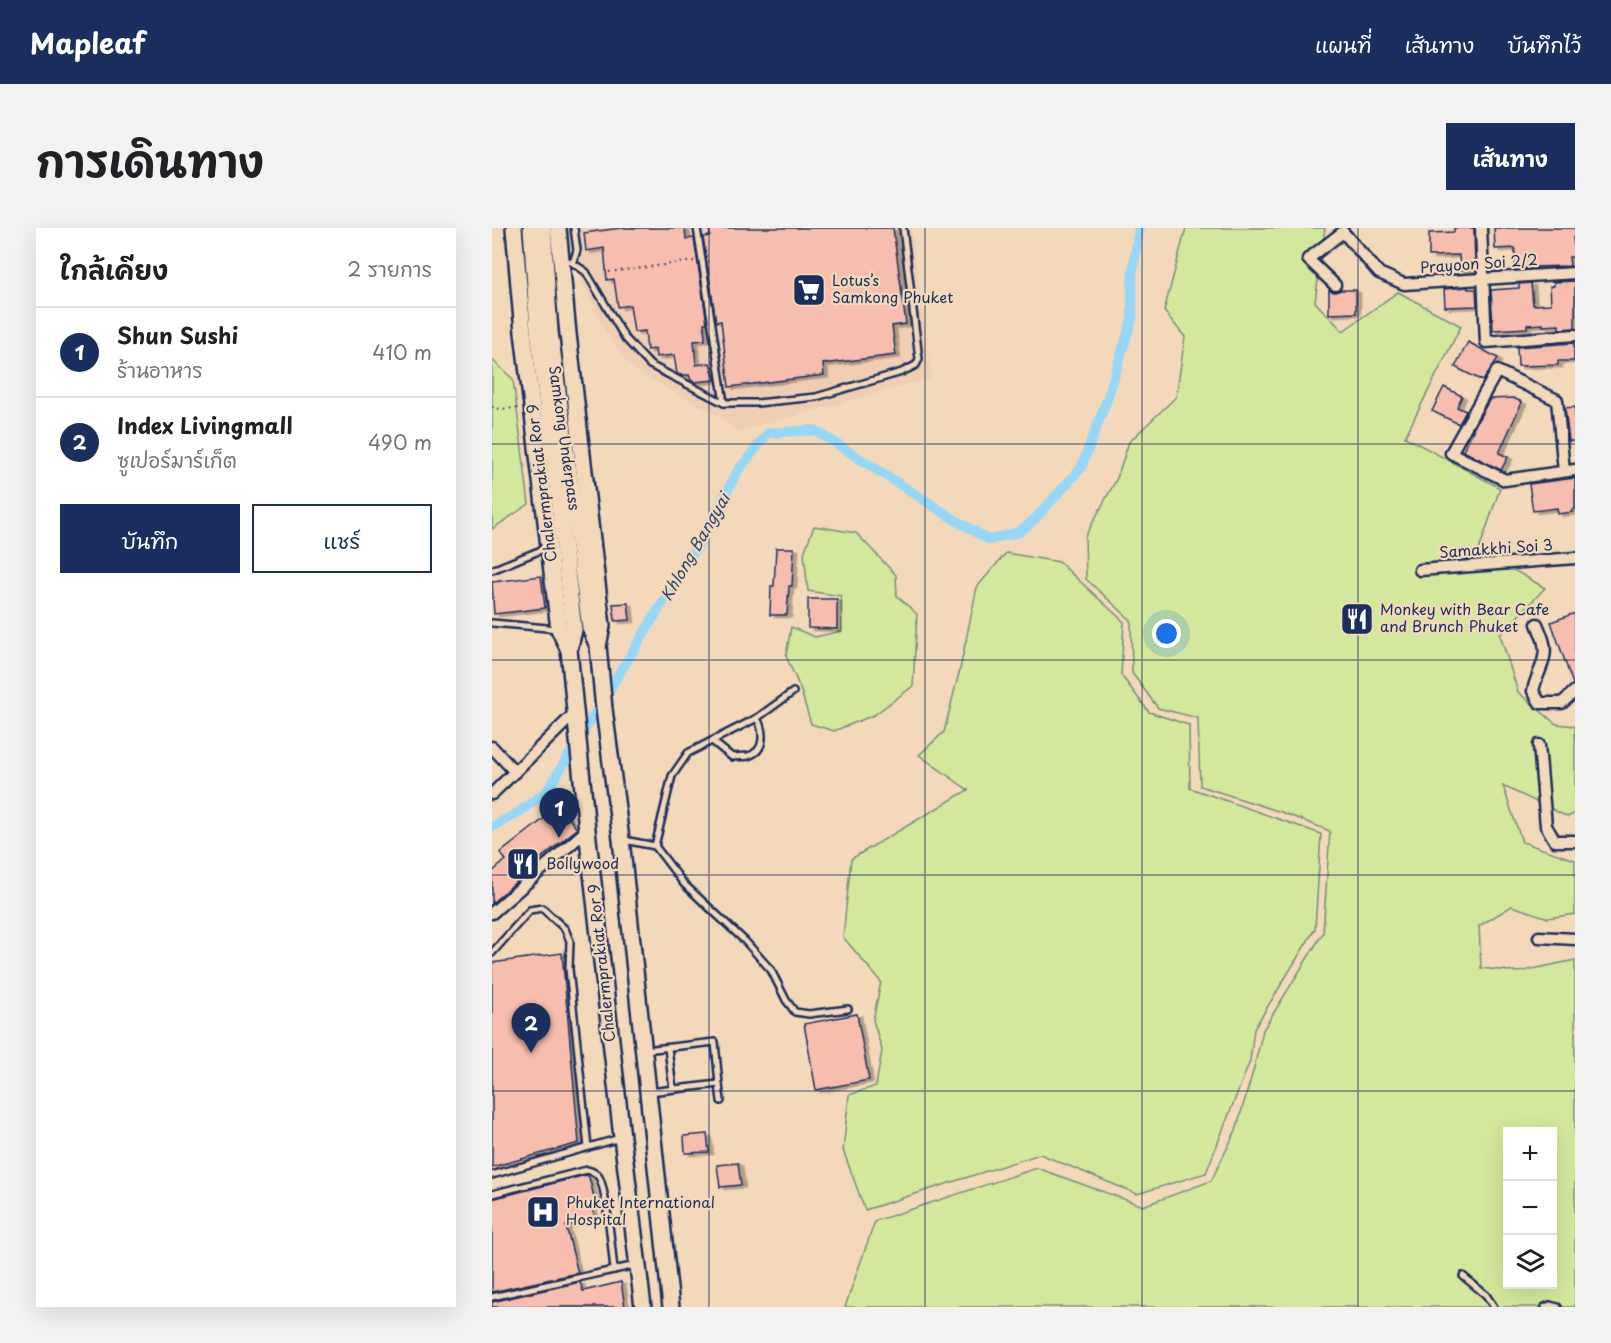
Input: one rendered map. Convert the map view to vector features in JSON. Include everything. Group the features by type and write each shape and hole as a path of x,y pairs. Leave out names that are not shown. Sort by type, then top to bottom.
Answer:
{"main road":[{"name":"Chalermprakiat Ror 9","path":"514,228 559,629 570,650 577,733 643,1307"},
{"name":"Samkong Underpass","path":"531,228 538,330 574,630 570,650"},
{"name":"Samkong Underpass","path":"543,228 552,344 590,628 598,646"},
{"path":"558,228 567,261 568,334 602,626 598,646 604,708 621,839 671,1307"}],"street":[{"path":"1481,228 1486,342 1575,335"},
{"name":"Prayoon Soi 2/2","path":"1335,285 1308,259 1343,232 1379,273 1404,284 1575,273"},
{"path":"1497,371 1557,400 1570,471 1505,480 1451,453 1497,371"},
{"name":"Samakkhi Soi 3","path":"1420,570 1575,558"},
{"path":"1537,624 1543,638 1545,655 1535,679 1533,691 1540,703 1562,703 1575,691"},
{"path":"492,794 575,713"},
{"path":"1539,745 1546,826 1555,841 1575,841"},
{"path":"492,747 515,772"},
{"path":"492,913 588,830"},
{"path":"1539,937 1575,939"}],"lane":[{"path":"574,228 577,250 567,261 586,272 624,339 650,365 724,403 757,403 816,397 902,372 916,365 919,359 903,228"},
{"path":"696,228 724,403"},
{"path":"492,570 549,547"},
{"path":"492,623 559,629"},
{"path":"655,846 672,776 688,753 757,718 794,692"},
{"path":"712,741 732,757 748,756 759,748 762,739 763,729 757,718"},
{"path":"621,839 655,846 684,884 745,941 771,970 786,1000 795,1012 809,1014 848,1009"},
{"path":"492,953 530,910 542,908 565,929 570,941 569,969 588,1147"},
{"path":"644,1050 716,1042 721,1101"},
{"path":"668,1048 673,1089"},
{"path":"648,1092 719,1084"},
{"path":"492,1175 622,1137"},
{"path":"492,1194 587,1170 594,1172 600,1178 605,1199 614,1270"},
{"path":"492,1297 638,1265"},
{"path":"1463,1276 1486,1295 1494,1307"},
{"path":"1545,1307 1550,1305 1558,1307"}],"path":[{"path":"609,272 695,262 694,252 700,250"},
{"path":"492,407 500,409 533,408"}],"shaded area":[{"path":"571,228 911,228 932,378 736,432 724,419 641,375 625,360 603,328 577,270"}],"green space":[{"path":"1186,228 1325,228 1315,302 1343,331 1398,292 1461,326 1405,437 1500,488 1479,550 1545,588 1500,635 1518,692 1556,724 1575,726 1575,813 1568,817 1503,786 1522,842 1575,860 1575,914 1548,918 1512,906 1479,926 1481,968 1519,972 1575,960 1575,1307 845,1307 875,1221 1037,1168 1143,1206 1211,1181 1236,1130 1263,1030 1323,933 1330,831 1281,812 1200,786 1198,718 1158,708 1132,673 1131,620 1086,579 1085,537 1117,478 1129,442 1176,397 1185,337 1164,311"},
{"path":"492,360 513,379 529,504 492,529"},
{"path":"814,526 856,533 896,575 897,596 917,614 913,686 874,715 834,731 811,724 800,688 786,656 791,627 815,637 842,631 841,596 808,591 804,553"},
{"path":"1006,553 1059,562 1124,622 1121,675 1149,712 1189,725 1190,788 1321,834 1315,929 1254,1029 1250,1061 1206,1173 1137,1194 1040,1154 865,1210 843,1150 849,1095 876,1086 882,1050 873,1020 881,982 843,937 851,859 968,790 919,755 944,732 977,587"}],"building":[{"path":"621,228 685,228 686,239 694,238 707,323 704,323 705,340 694,341 696,365 710,363 715,380 694,382 689,375 677,374 674,355 656,357 655,349 647,350 645,331 634,332 630,305 618,307 614,279 607,280 604,248 586,251 584,233"},
{"name":"Lotus’s Samkong Phuket","path":"709,228 893,228 906,324 892,326 896,355 823,364 824,375 729,387 721,321 716,322 703,237 710,236"},
{"path":"1454,228 1474,228 1475,269 1460,270 1459,255 1429,256 1429,233 1454,232"},
{"path":"1494,228 1575,228 1575,237 1573,237 1575,257 1569,257 1570,266 1518,269 1515,267 1515,248 1495,249"},
{"path":"1575,281 1574,328 1559,329 1559,325 1543,326 1543,324 1527,325 1527,328 1493,330 1491,290 1519,288 1519,284 1531,283 1533,305 1551,304 1550,286 1554,286 1554,282"},
{"path":"1468,287 1468,289 1476,289 1477,306 1445,307 1444,289"},
{"path":"1329,290 1334,292 1356,290 1356,313 1329,314"},
{"path":"1468,342 1498,358 1483,381 1455,367"},
{"path":"1574,343 1574,361 1558,361 1558,365 1518,366 1517,347"},
{"path":"1444,387 1462,396 1457,407 1466,411 1459,424 1432,411"},
{"path":"1513,398 1522,402 1499,453 1508,457 1501,470 1463,451 1490,399"},
{"path":"1575,407 1575,441 1569,441 1565,408"},
{"path":"1575,478 1575,509 1572,512 1558,514 1557,508 1533,511 1529,484"},
{"path":"776,548 794,548 792,586 789,586 787,615 770,615"},
{"path":"541,576 545,608 494,614 492,582"},
{"path":"808,599 837,599 837,629 808,628"},
{"path":"628,603 630,620 615,621 613,604"},
{"path":"1575,613 1575,684 1573,684 1551,622"},
{"path":"560,806 577,829 515,879 517,881 492,903 492,872 506,860 500,853"},
{"path":"562,953 579,1143 492,1167 492,963"},
{"path":"857,1014 869,1080 816,1090 804,1024"},
{"path":"707,1134 709,1152 685,1153 684,1136"},
{"path":"738,1163 741,1185 720,1187 717,1165"},
{"name":"Phuket International Hospital","path":"586,1175 589,1177 596,1205 592,1205 595,1219 566,1226 578,1273 492,1292 492,1199"},
{"path":"580,1282 583,1291 621,1282 625,1307 492,1307 492,1302"}],"waterway":[{"name":"Khlong Bangyai","path":"492,827 519,812 547,791 708,529 737,472 768,433 815,430 989,540 1019,532 1035,519 1081,468 1108,397 1132,319 1132,276 1139,228"}],"place":[{"name":"Lotus’s Samkong Phuket","path":"809,290"},
{"name":"Monkey with Bear Cafe and Brunch Phuket","path":"1357,619"},
{"name":"Shun Sushi","path":"559,838"},
{"name":"Bollywood","path":"523,864"},
{"name":"Index Livingmall","path":"531,1053"},
{"name":"Phuket International Hospital","path":"543,1212"}]}
